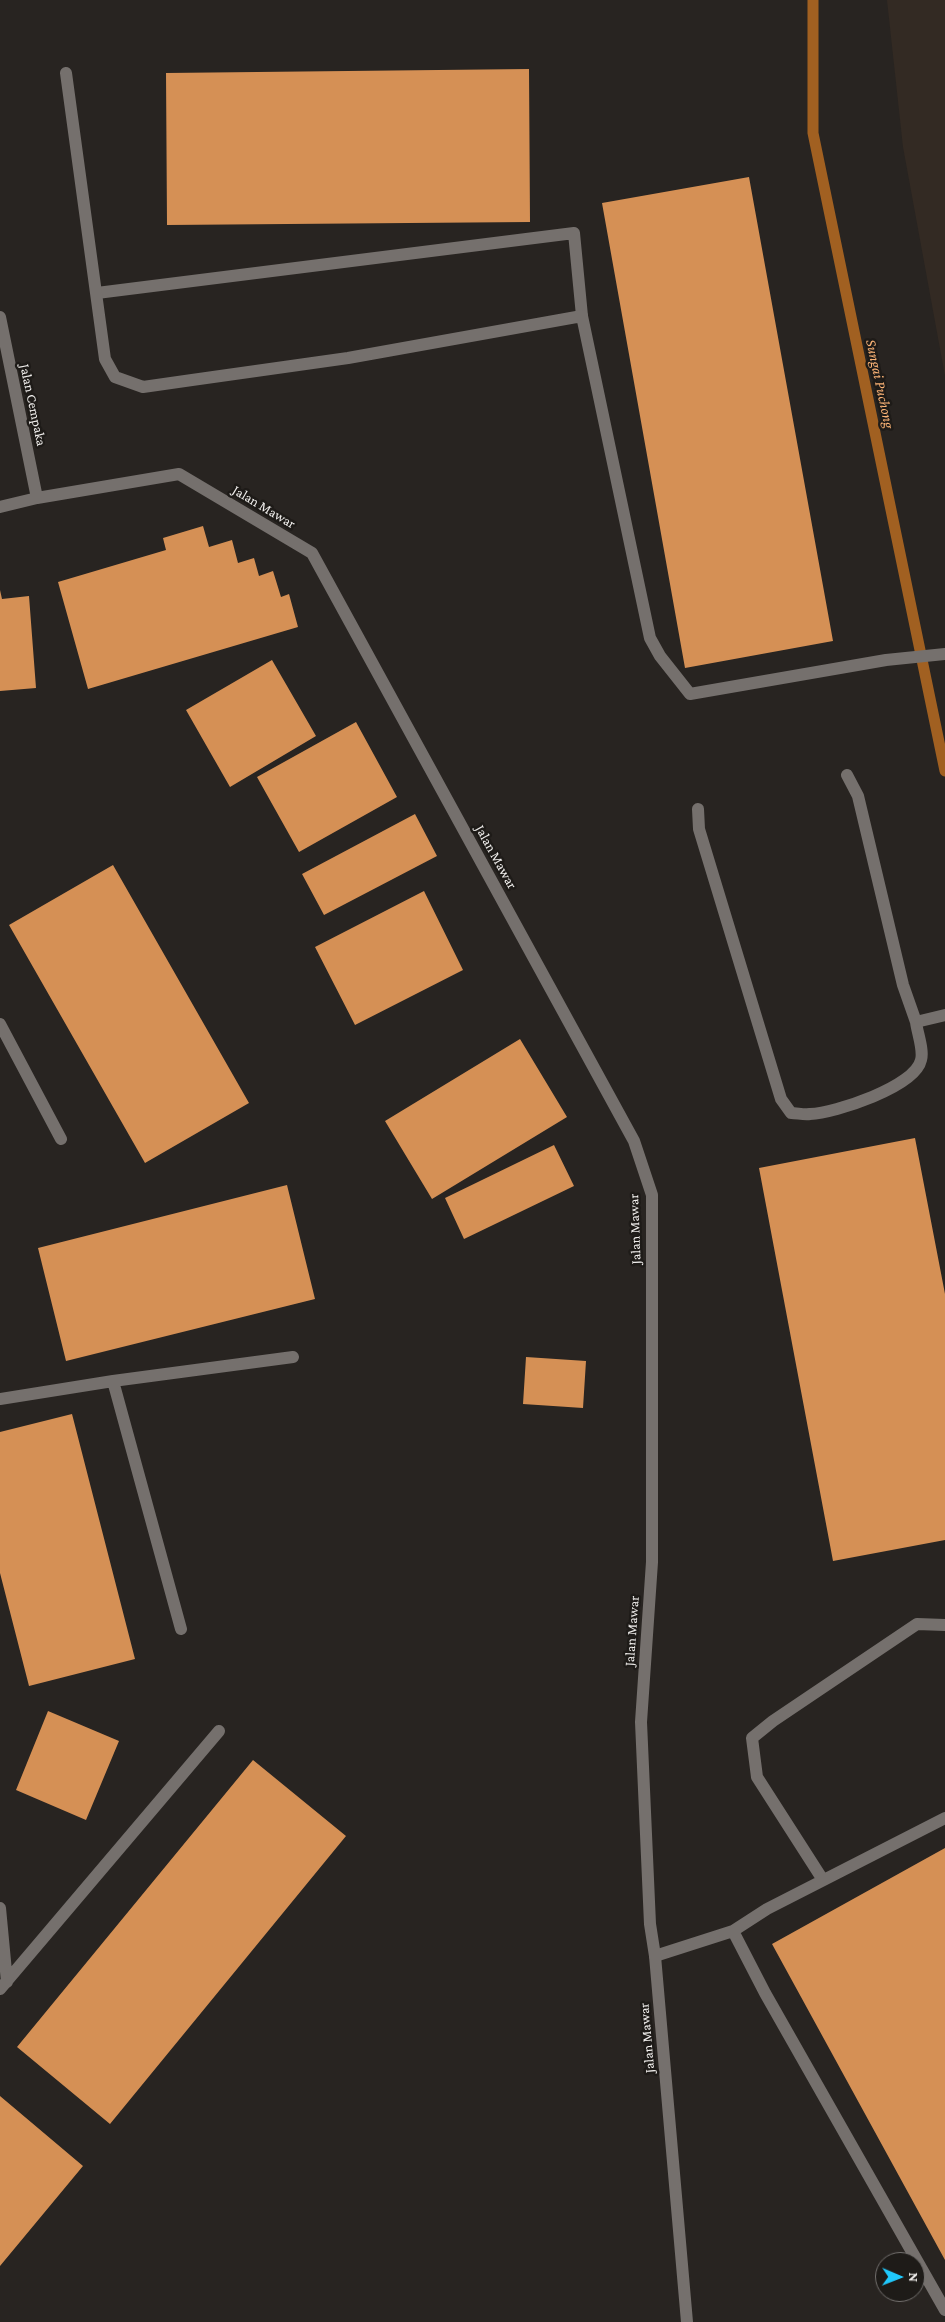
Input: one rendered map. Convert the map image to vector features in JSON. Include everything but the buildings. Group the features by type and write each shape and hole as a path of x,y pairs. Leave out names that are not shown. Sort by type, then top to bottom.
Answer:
{"street":[{"path":"66,73 105,359 115,377 142,387 348,358 582,316"},
{"path":"97,293 574,233 582,316 650,638 660,656 690,694 886,660 945,654"},
{"name":"Jalan Cempaka","path":"0,317 37,498"},
{"name":"Jalan Mawar","path":"0,507 37,498 179,474 312,553 634,1141 652,1195 652,1554 641,1722 650,1924 687,2322"},
{"path":"698,809 699,829 781,1099 791,1113 811,1114 853,1105 904,1081 916,1072 922,1059 916,1022 903,985 858,796 847,775"},
{"path":"916,1022 945,1015"},
{"path":"0,1024 61,1139"},
{"path":"0,1399 113,1381 293,1357"},
{"path":"113,1381 181,1629"},
{"path":"823,1880 757,1778 752,1738 917,1624 945,1625"},
{"path":"3,1986 219,1731"},
{"path":"654,1956 732,1931 767,1909 945,1818"},
{"path":"0,1908 3,1986"},
{"path":"732,1931 765,1993 945,2310"}],"shaded area":[{"path":"887,0 945,0 945,376 903,147"}],"waterway":[{"name":"Sungai Puchong","path":"813,0 813,133 945,771"}]}
